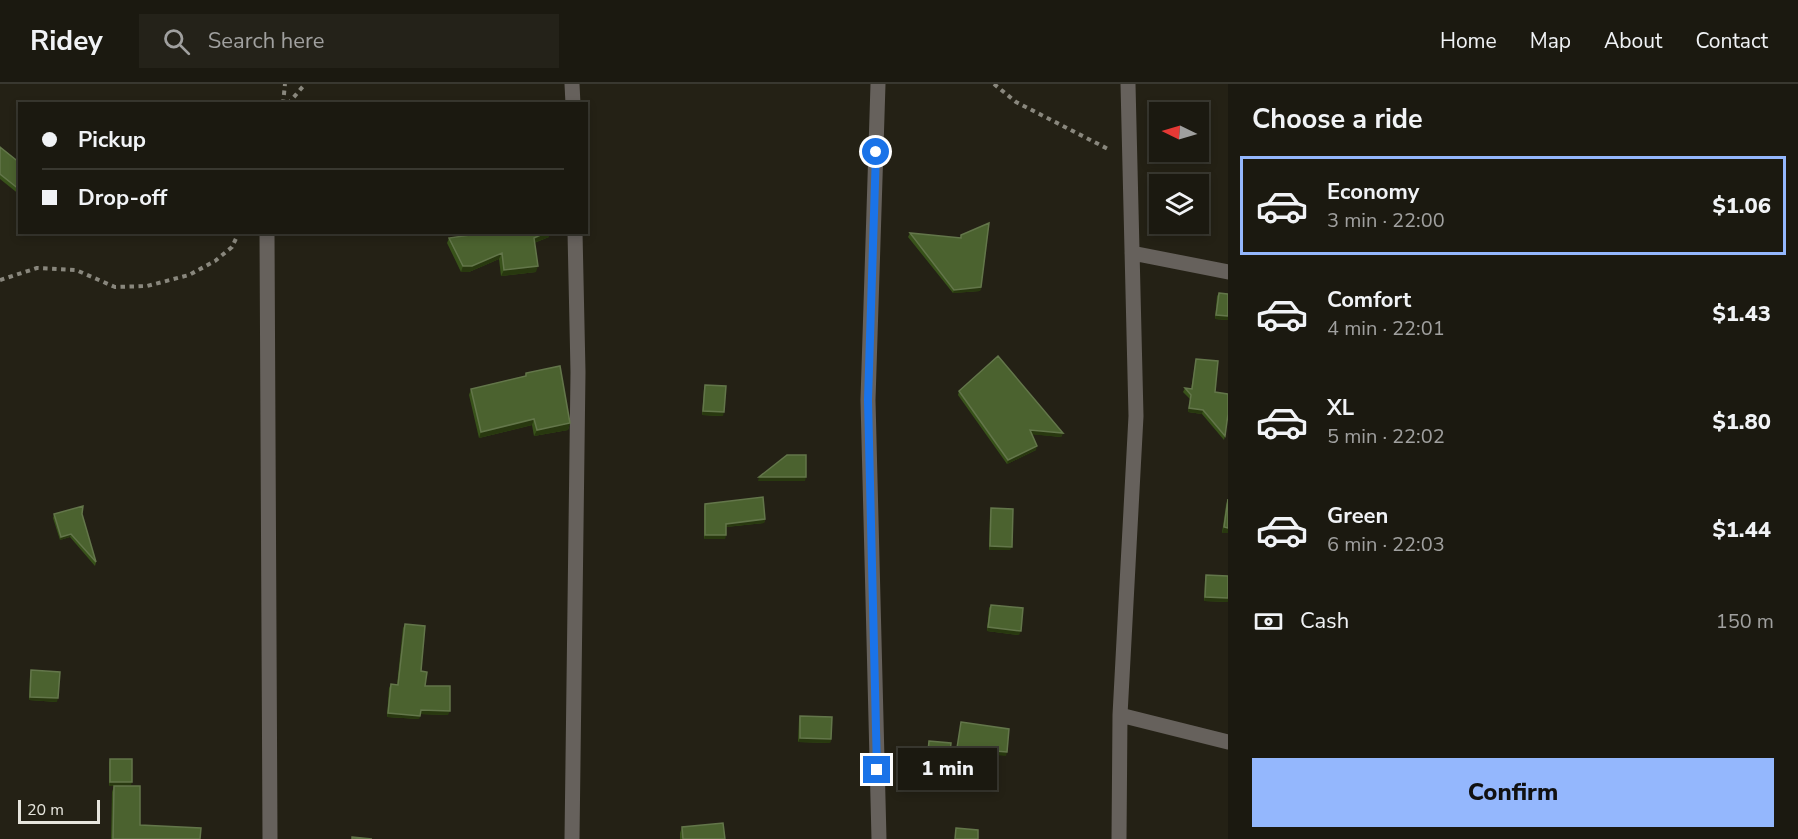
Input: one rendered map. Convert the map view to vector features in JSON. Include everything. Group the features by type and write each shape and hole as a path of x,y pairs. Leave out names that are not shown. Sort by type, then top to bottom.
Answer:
{"street":[{"path":"572,84 573,102"},
{"path":"878,84 868,400 879,839"},
{"path":"1119,839 1120,715 1136,416 1128,84"},
{"path":"267,234 270,839"},
{"path":"572,839 578,372 575,234"},
{"path":"1132,253 1228,272"},
{"path":"1120,715 1228,742"}],"path":[{"path":"283,102 285,84"},
{"path":"290,102 305,84"},
{"path":"994,84 1016,102 1129,160"},
{"path":"0,280 37,268 76,270 115,287 147,286 189,275 215,261 232,247 238,234"}],"building":[{"path":"0,147 18,161 18,188 0,174"},
{"path":"989,223 981,287 954,290 910,233 961,238 961,235"},
{"path":"477,234 543,234 534,238 538,266 504,270 502,253 472,266 463,266 449,238"},
{"path":"1219,293 1228,294 1228,316 1216,315"},
{"path":"998,356 1063,433 1030,430 1037,446 1008,460 959,391"},
{"path":"1196,359 1218,361 1215,392 1228,394 1225,436 1203,410 1189,408 1191,395 1185,388 1192,389"},
{"path":"560,366 570,423 537,430 534,419 481,432 471,389"},
{"path":"705,385 726,386 724,412 703,411"},
{"path":"787,455 806,455 806,477 759,477"},
{"path":"763,497 765,519 726,524 726,535 705,535 705,504"},
{"path":"1228,499 1228,528 1224,527"},
{"path":"83,506 82,514 96,562 71,534 61,537 54,514"},
{"path":"991,508 1013,509 1012,547 990,546"},
{"path":"1206,575 1228,576 1228,598 1205,597"},
{"path":"991,605 1023,608 1021,631 988,627"},
{"path":"405,624 425,626 421,671 427,672 425,686 450,686 450,711 421,710 420,716 388,713 391,684 398,685"},
{"path":"31,670 60,672 58,698 30,697"},
{"path":"800,716 832,717 831,739 800,738"},
{"path":"961,722 1009,729 1007,752 957,748"},
{"path":"929,741 951,743 948,776 926,775"},
{"path":"110,759 132,759 132,782 110,782"},
{"path":"114,786 140,786 140,825 201,828 200,839 113,839"},
{"path":"723,823 725,839 683,839 682,827"},
{"path":"956,828 978,830 978,839 955,839"}],"route":[{"path":"876,152 868,400 877,770"}]}
